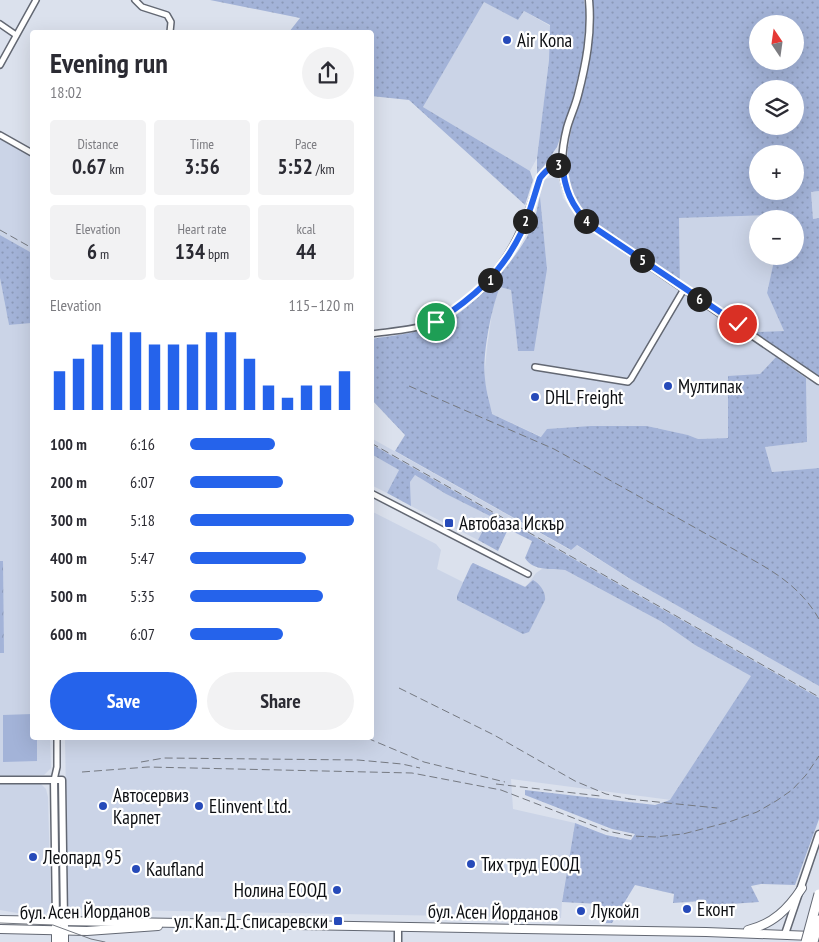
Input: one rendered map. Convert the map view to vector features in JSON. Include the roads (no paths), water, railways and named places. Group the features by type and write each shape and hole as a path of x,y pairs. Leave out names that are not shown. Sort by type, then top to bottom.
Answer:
{"main road":[{"path":"740,932 756,928 775,919 791,904 802,888"},
{"path":"806,942 819,894"},
{"name":"бул. Асен Йорданов","path":"0,920 398,928 740,932 784,938 819,936"},
{"path":"813,942 819,920"},
{"path":"56,942 56,930 60,921"},
{"path":"60,921 64,930 64,942"},
{"name":"бул. Асен Йорданов","path":"0,929 94,930 200,924"}],"street":[{"path":"0,65 36,0"},
{"path":"135,0 142,7 167,16 171,22 170,30"},
{"path":"589,0 590,15 587,57 562,148 564,179 569,197 578,212 589,224 819,380"},
{"path":"0,24 16,35"},
{"path":"0,135 30,152"},
{"path":"374,334 409,329 436,322 486,285 507,257 521,232 540,178 552,166 562,164"},
{"path":"535,366 628,382 632,380 684,289"},
{"path":"374,495 528,574"},
{"path":"57,740 57,767 54,780 60,921"},
{"path":"57,767 62,780 60,921"},
{"path":"0,780 62,780"},
{"path":"784,938 819,834"},
{"path":"398,928 398,942"}],"tram line":[{"path":"0,923 53,925 105,942"}],"railway":[{"path":"0,230 30,247"},
{"path":"409,386 554,449 753,560 798,592 819,619"},
{"path":"374,445 819,697"},
{"path":"399,688 494,735 575,781 606,794 634,800"},
{"path":"372,740 424,762 505,782"},
{"path":"82,772 148,767 412,773 501,790 607,831 632,836 655,837 683,834 729,822 757,812 792,790 806,775 819,756"},
{"path":"141,762 164,758 358,760 402,764 420,768"},
{"path":"496,784 600,796"},
{"path":"628,799 717,808"}],"place":[{"name":"Air Kona","path":"507,40"},
{"name":"Мултипак","path":"668,386"},
{"name":"DHL Freight","path":"535,397"},
{"name":"Автобаза Искър","path":"449,523"},
{"name":"Автосервиз Карпет","path":"103,806"},
{"name":"Elinvent Ltd.","path":"199,806"},
{"name":"Леопард 95","path":"33,857"},
{"name":"Тих труд ЕООД","path":"471,864"},
{"name":"Kaufland","path":"136,869"},
{"name":"Нолина ЕООД","path":"337,890"},
{"name":"Еконт","path":"687,909"},
{"name":"Лукойл","path":"581,911"},
{"name":"ул. Кап. Д. Списаревски","path":"338,921"}]}
